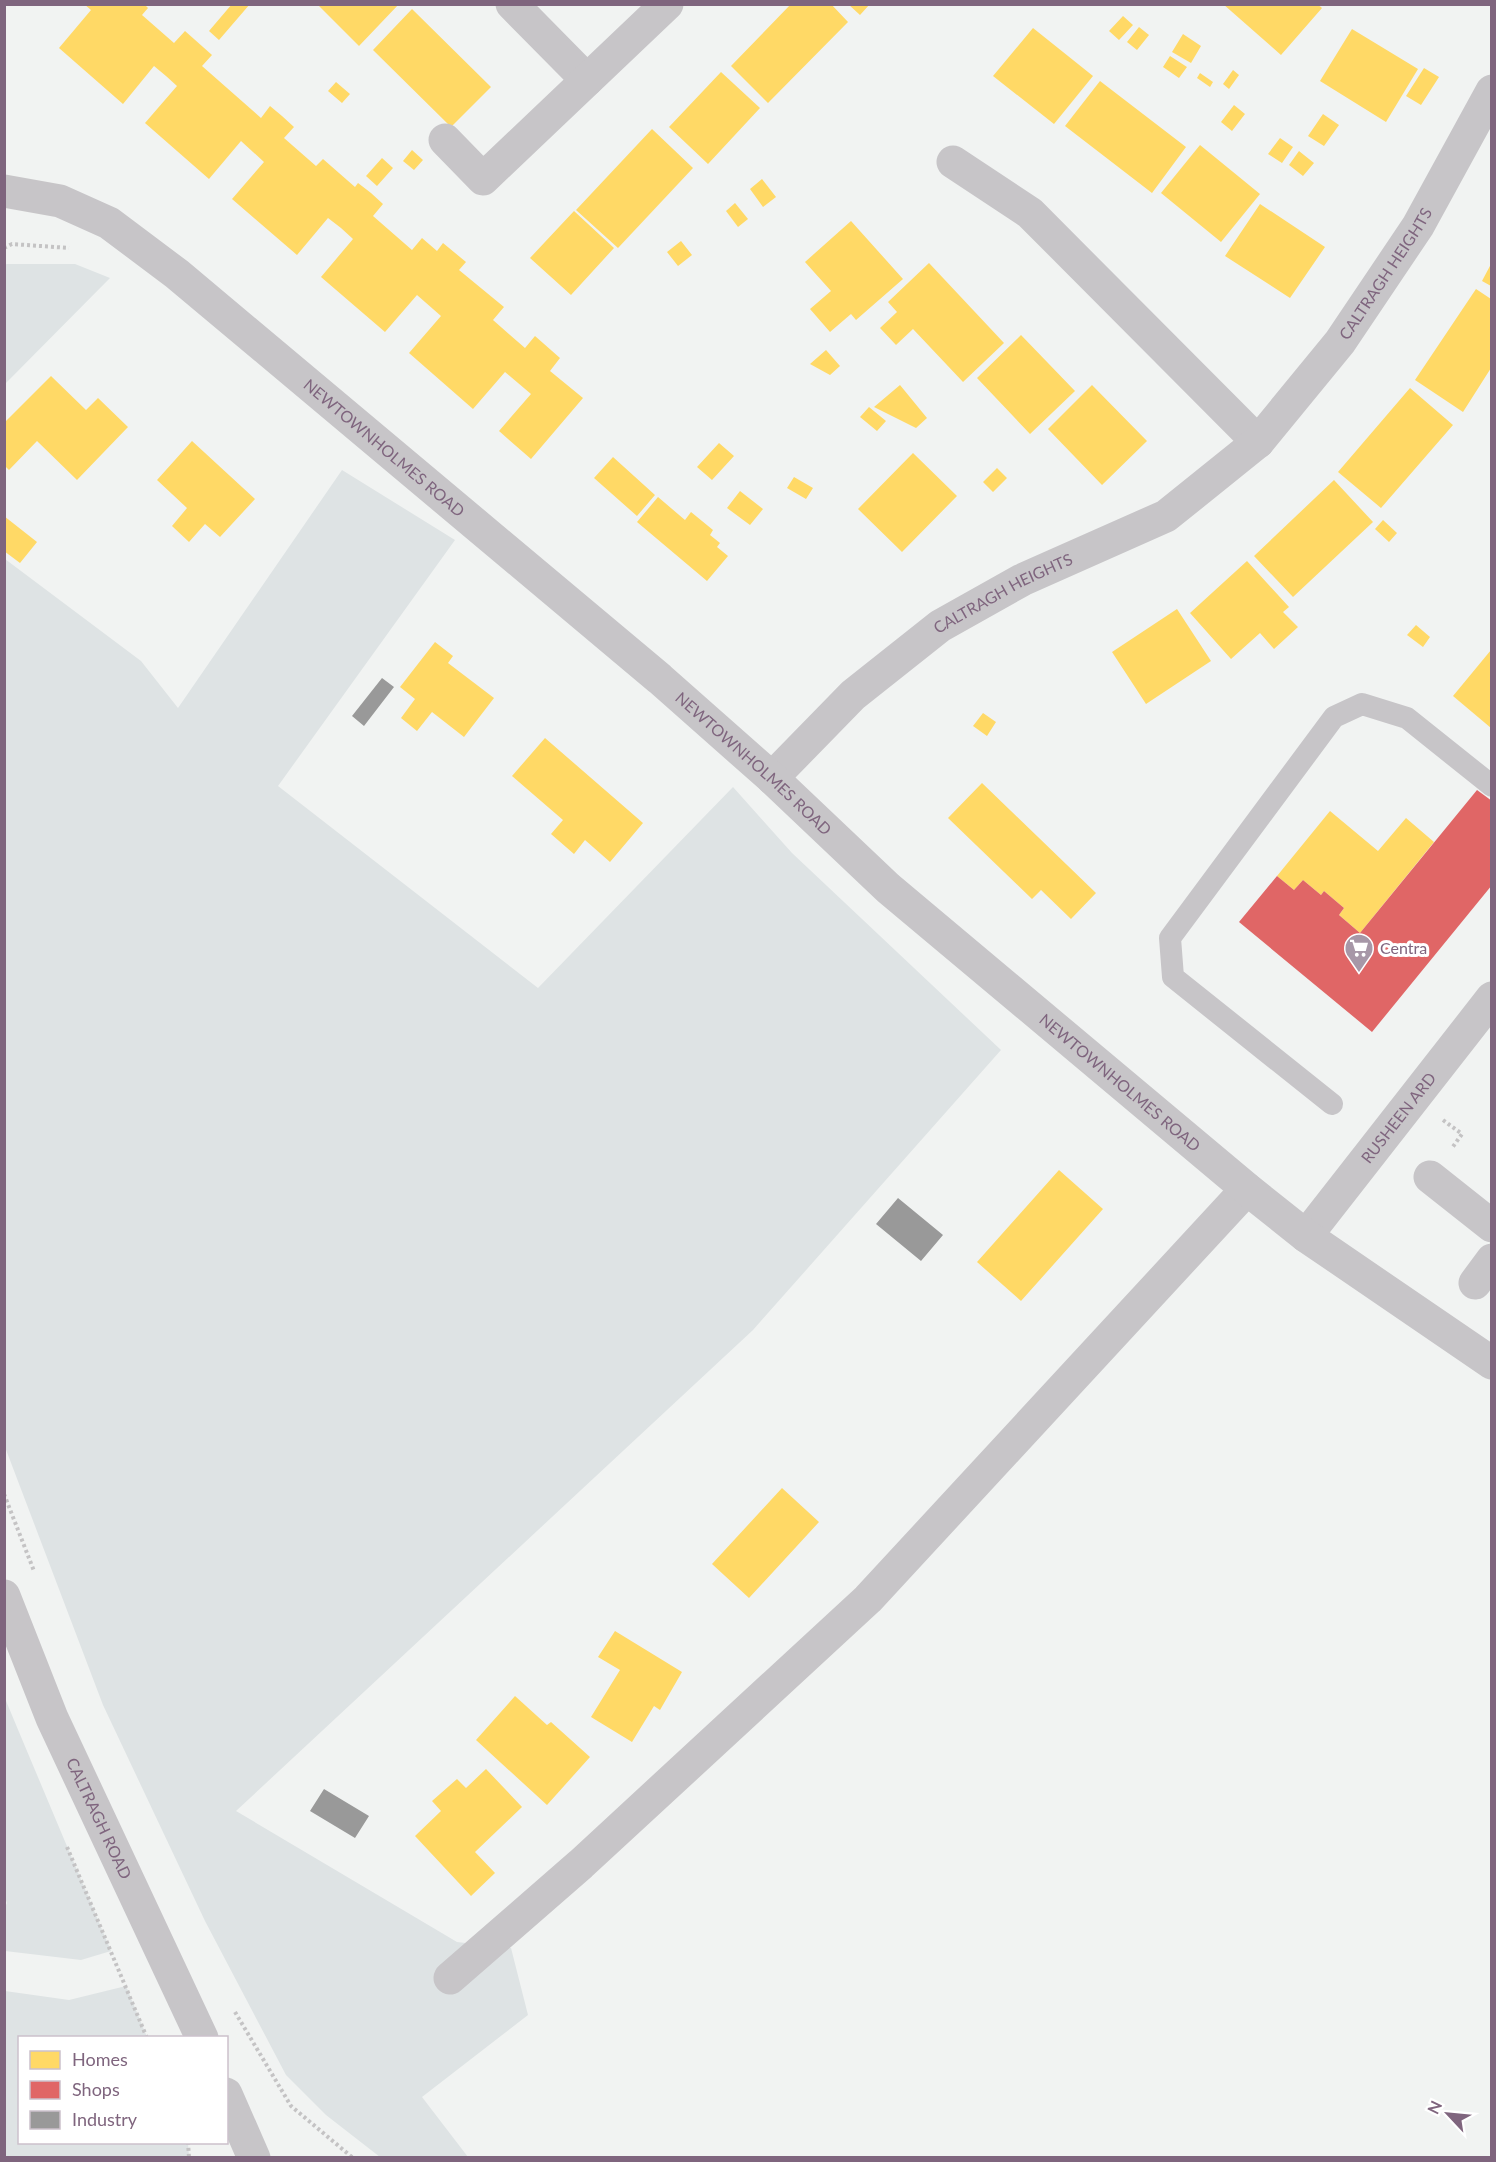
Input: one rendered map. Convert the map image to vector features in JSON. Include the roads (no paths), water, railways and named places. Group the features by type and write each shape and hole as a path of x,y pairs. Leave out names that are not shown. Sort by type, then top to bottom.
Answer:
{"street":[{"path":"512,4 587,80"},
{"path":"445,140 483,179 667,4"},
{"name":"CALTRAGH HEIGHTS","path":"772,778 853,695 940,626 1022,580 1166,516 1258,442 1340,342 1418,226 1491,91"},
{"path":"953,162 1030,213 1258,442"},
{"name":"NEWTOWNHOLMES ROAD","path":"4,190 60,201 109,223 177,274 660,679 772,778 888,888 1247,1189 1306,1236 1491,1363"},
{"name":"RUSHEEN ARD","path":"1306,1236 1491,998"},
{"path":"1430,1177 1491,1226"},
{"path":"450,1978 581,1864 868,1599 1247,1189"},
{"name":"CALTRAGH ROAD","path":"4,1596 52,1718 202,2036"},
{"path":"228,2098 254,2157"}],"lane":[{"path":"1332,1104 1173,977 1170,938 1334,717 1353,708 1362,704 1407,718 1491,786"}],"place":[{"name":"Centra","path":"1359,974"}]}
